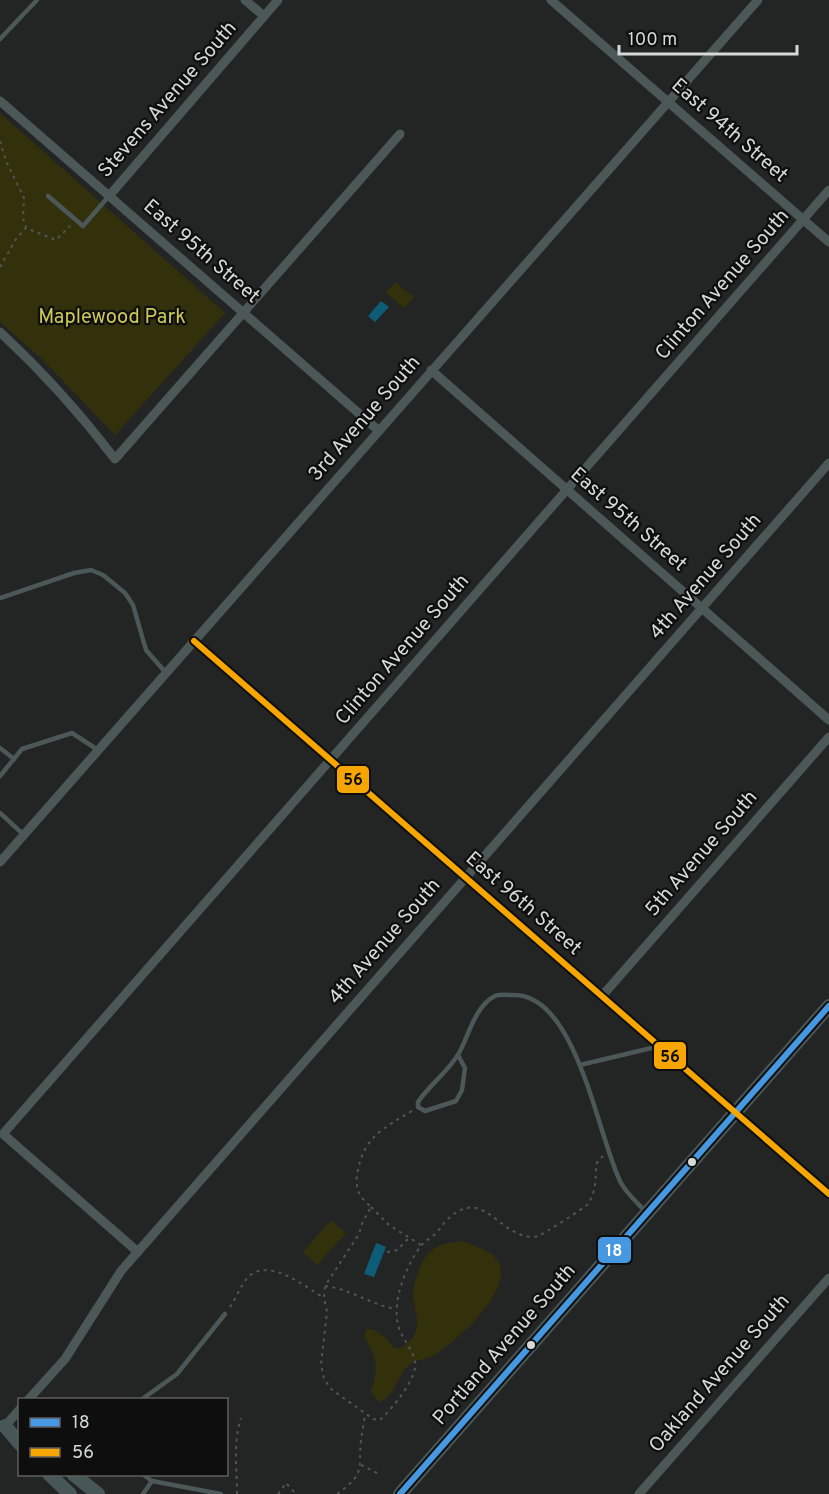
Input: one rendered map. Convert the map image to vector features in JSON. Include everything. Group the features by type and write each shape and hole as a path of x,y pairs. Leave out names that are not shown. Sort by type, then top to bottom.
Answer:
{"main road":[{"name":"Portland Avenue South","path":"400,1494 829,1006"},
{"path":"2,1424 18,1433"},
{"path":"2,1424 18,1442"},
{"path":"51,1476 70,1494"},
{"path":"76,1476 98,1494"}],"street":[{"path":"245,0 264,16"},
{"name":"Stevens Avenue South","path":"109,196 278,0"},
{"name":"East 94th Street","path":"550,0 829,242"},
{"name":"3rd Avenue South","path":"0,862 758,0"},
{"name":"East 95th Street","path":"0,100 378,430"},
{"path":"0,332 38,367 78,411 116,459 400,134"},
{"name":"Clinton Avenue South","path":"138,1252 3,1134 829,190"},
{"name":"East 95th Street","path":"431,370 829,720"},
{"name":"4th Avenue South","path":"30,1398 65,1359 121,1271 829,463"},
{"name":"East 96th Street","path":"194,641 829,1194"},
{"name":"5th Avenue South","path":"602,996 829,737"},
{"name":"Oakland Avenue South","path":"639,1494 829,1278"},
{"path":"2,1424 18,1411"}],"lane":[{"path":"0,39 37,0"},
{"path":"48,196 82,226 109,196"},
{"path":"0,598 74,573 91,570 103,574 125,593 133,605 146,650 166,673"},
{"path":"0,776 22,749 72,733 98,750"},
{"path":"0,748 14,759"},
{"path":"0,813 24,835"},
{"path":"458,1055 465,1068 462,1090 456,1101 425,1111 417,1107 422,1096 458,1055 473,1023 484,1006 496,995 523,995 540,1003 557,1020 580,1065 621,1184 647,1213"},
{"path":"580,1065 660,1046"},
{"path":"144,1398 177,1374 225,1314"},
{"path":"144,1476 152,1482 221,1494"},
{"path":"143,1494 152,1482"}],"path":[{"path":"0,141 6,161 24,198 23,218 26,228"},
{"path":"26,228 56,240 76,220"},
{"path":"0,267 16,239 26,228"},
{"path":"417,1107 384,1127 370,1139 360,1158 357,1174 358,1192 370,1208 389,1225 421,1245"},
{"path":"370,1208 359,1234 325,1286 324,1298 327,1312 321,1364 324,1379 331,1389 365,1415 380,1420 387,1414 414,1374 415,1363 398,1325 397,1310 406,1271 421,1245 436,1234 449,1218 461,1210 474,1207 486,1211 505,1226 524,1236 537,1237 549,1231 588,1204 597,1181 596,1164 609,1150"},
{"path":"387,1252 397,1250 409,1238"},
{"path":"225,1314 246,1279 256,1271 270,1269 289,1277 324,1298"},
{"path":"325,1286 338,1288 381,1306 397,1310"},
{"path":"337,1494 348,1486 361,1465 361,1441 365,1415"},
{"path":"237,1494 236,1448 237,1429 241,1418"},
{"path":"361,1465 377,1473"},
{"path":"278,1494 286,1483 296,1494"}],"green space":[{"name":"Maplewood Park","path":"0,113 225,313 115,435 41,358 0,322"},
{"path":"395,282 414,297 404,308 386,293"},
{"path":"331,1220 346,1233 317,1265 303,1252"},
{"path":"462,1241 495,1257 501,1273 498,1286 481,1313 457,1338 433,1356 413,1362 404,1371 393,1391 379,1402 371,1392 375,1377 375,1364 372,1351 364,1337 366,1329 379,1332 395,1348 402,1348 407,1344 417,1326 413,1293 422,1263 435,1248 447,1243"}],"water":[{"path":"381,301 389,307 375,322 368,316"},
{"path":"376,1243 386,1247 374,1277 364,1274"}],"transit line":[{"name":"56","path":"194,641 829,1194"},
{"name":"18","path":"400,1494 829,1006"}]}
